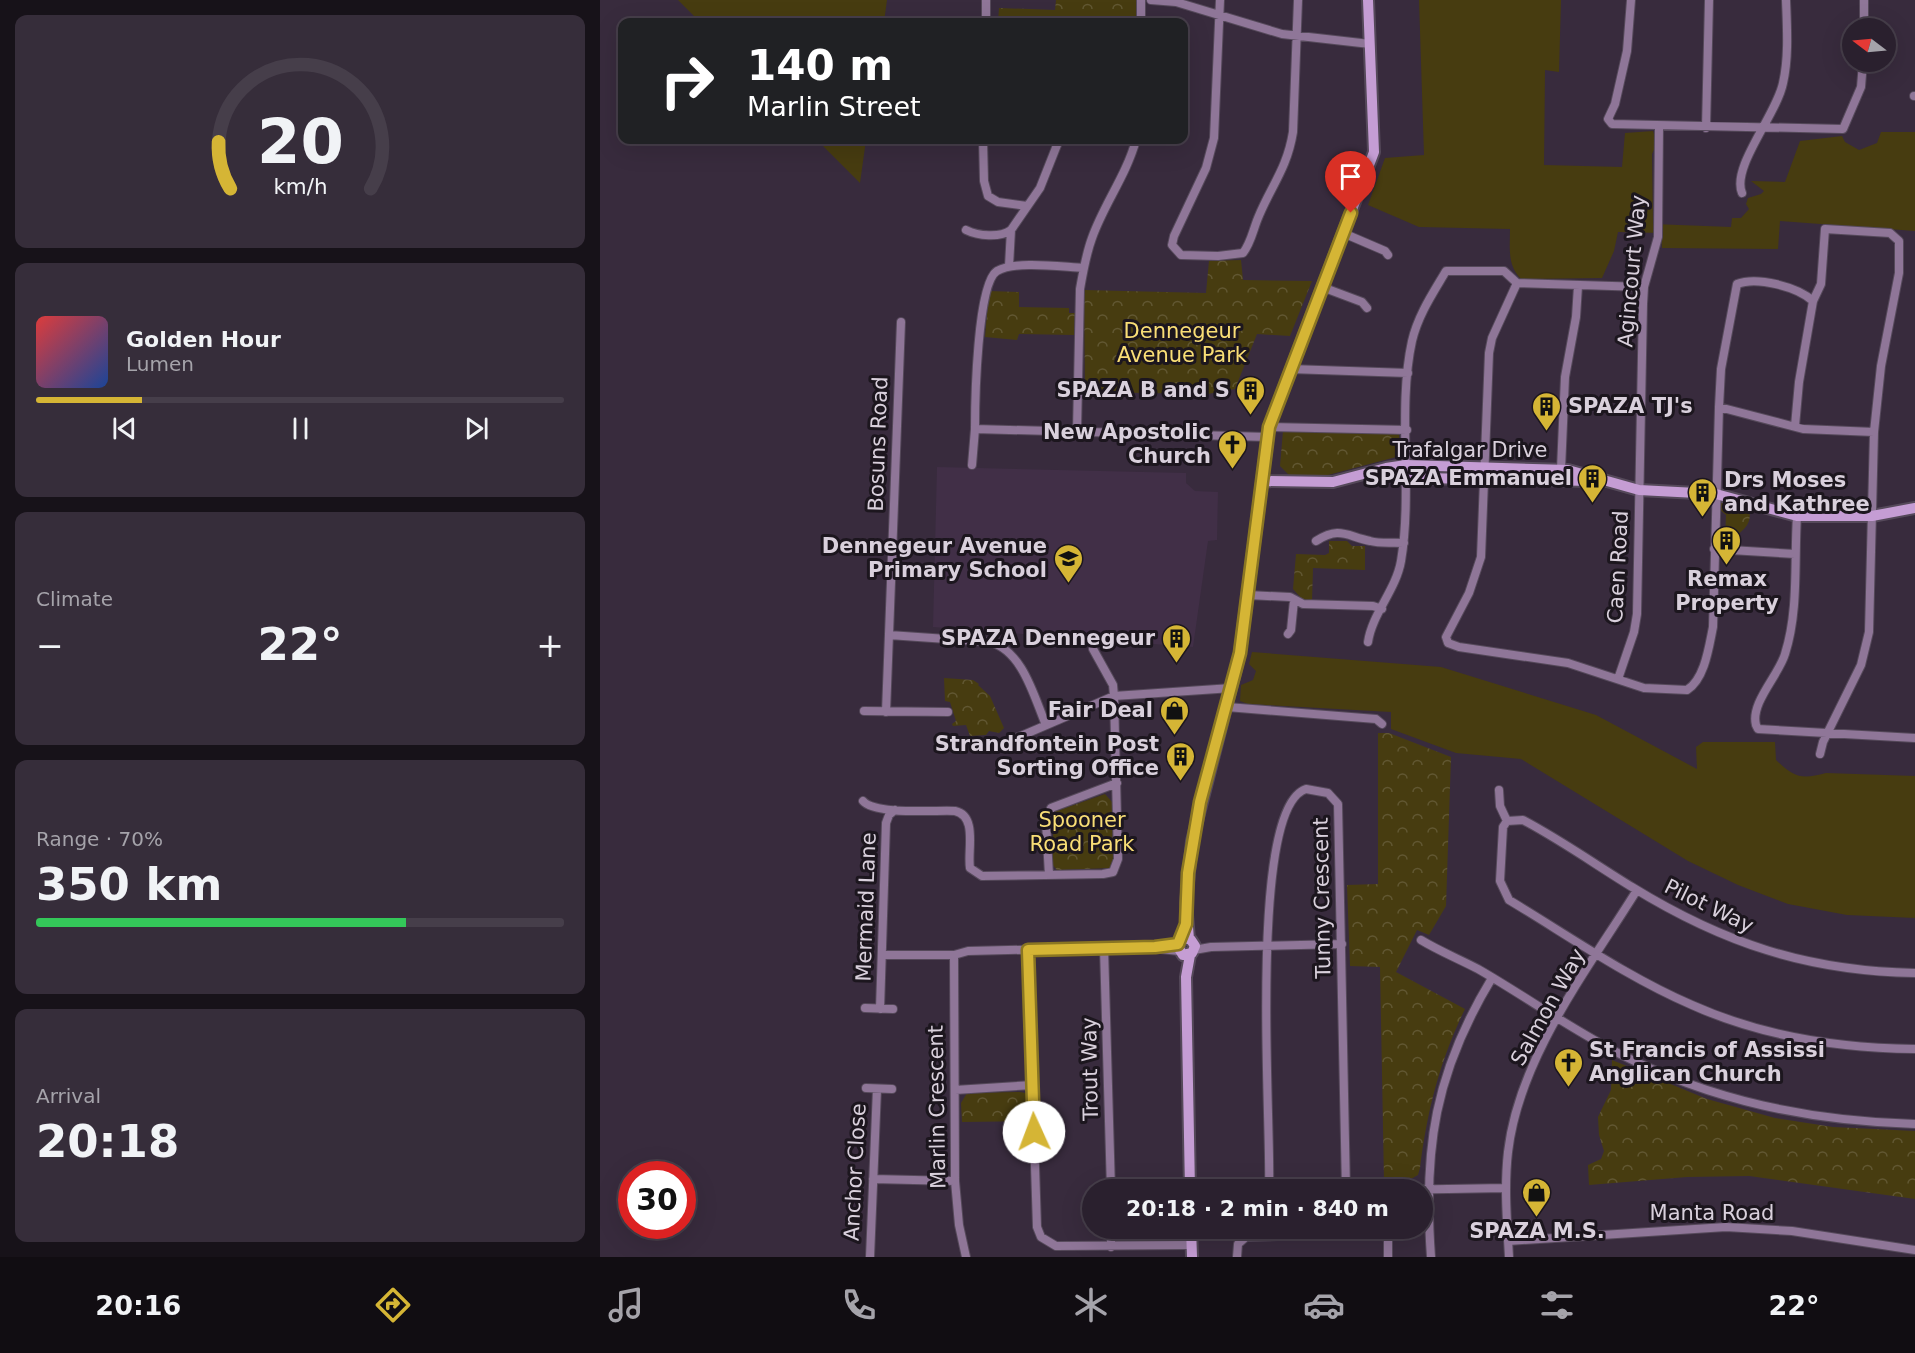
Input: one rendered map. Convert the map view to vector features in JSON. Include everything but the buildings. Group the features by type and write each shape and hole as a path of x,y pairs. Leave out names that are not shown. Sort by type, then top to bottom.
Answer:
{"street":[{"path":"986,0 986,18"},
{"path":"1141,0 1141,18"},
{"path":"1151,0 1176,2 1297,36 1370,44"},
{"path":"1220,0 1215,132 1206,168 1174,236 1172,245 1181,255 1237,255 1243,253 1257,218 1278,182 1290,153 1296,90 1298,0"},
{"path":"1190,1179 1186,924 1192,841 1232,688 1248,595 1269,432 1290,369 1374,152 1368,0"},
{"path":"1631,0 1627,51 1615,104 1608,119 1612,124 1659,127 1843,129 1861,87 1862,72"},
{"path":"1706,128 1709,0"},
{"path":"1742,193 1739,187 1743,168 1772,115 1783,84 1786,0"},
{"path":"1864,0 1864,18"},
{"name":"Agincourt Way","path":"1639,490 1644,287 1658,237 1659,127"},
{"path":"983,144 984,181 988,196 998,202 1028,206"},
{"path":"966,230 979,234 1002,234 1011,230 1028,206 1048,170 1058,144"},
{"path":"1077,431 1080,289 1084,267 1091,239 1126,172 1135,144"},
{"path":"1796,426 1799,382 1813,301 1821,284 1825,229 1890,233 1896,236 1900,247 1899,273 1881,366 1874,432 1869,632 1861,665 1828,732 1820,754"},
{"path":"1009,266 1011,230"},
{"path":"1343,233 1385,251 1388,255"},
{"path":"972,465 975,390 985,291 994,272 1009,266 1084,267"},
{"path":"1368,642 1369,634 1401,565 1404,543 1408,373 1412,340 1422,314 1446,271 1504,270 1517,283 1644,287"},
{"path":"1517,283 1492,338 1489,353 1480,557 1469,593 1446,636 1450,645 1557,660 1657,690 1687,690 1692,687 1700,671 1713,627 1720,369 1737,284 1748,282 1780,286 1805,294 1813,301"},
{"path":"1561,470 1565,377 1576,317 1578,286"},
{"path":"1322,288 1362,302 1367,308"},
{"name":"Bosuns Road","path":"886,711 901,322"},
{"path":"1290,369 1408,373"},
{"path":"1719,407 1782,425 1814,430 1874,432"},
{"path":"975,429 1269,432 1407,430"},
{"name":"Trafalgar Drive","path":"1263,482 1334,482 1375,472 1484,467 1561,470 1639,490 1716,494 1797,516 1872,516 1915,508"},
{"name":"Trafalgar Drive","path":"1406,471 1484,479 1600,480"},
{"name":"Caen Road","path":"1618,679 1637,614 1639,490"},
{"path":"1797,516 1789,640 1779,671 1759,705 1755,721 1758,729 1915,738"},
{"path":"1316,541 1328,534 1341,532 1374,542 1404,543"},
{"path":"1714,549 1795,554"},
{"path":"1248,595 1286,596 1302,604 1373,606 1382,609"},
{"path":"1288,634 1291,630 1294,600"},
{"path":"889,635 990,642 1002,646 1011,654 1021,669 1046,725"},
{"path":"863,801 868,806 895,810 955,811 966,815 969,822 969,864 973,872 989,877 1110,874 1116,868 1117,783 1114,696 1113,686 1093,649"},
{"path":"993,748 1114,696 1232,688"},
{"path":"1227,707 1376,719 1382,724"},
{"path":"864,711 948,712"},
{"path":"1116,767 1147,765"},
{"path":"1048,875 1046,822 1051,808 1117,783"},
{"name":"Tunny Crescent","path":"1269,1179 1267,946 1269,892 1282,820 1291,799 1306,789 1328,792 1338,804 1346,1179"},
{"path":"1499,790 1500,806 1508,820 1501,835 1500,881 1504,894 1598,954 1667,993 1722,1017 1817,1041 1915,1049"},
{"name":"Mermaid Lane","path":"880,1009 886,823 889,814 895,810"},
{"name":"Pilot Way","path":"1508,820 1516,819 1533,825 1637,890 1710,931 1773,954 1852,970 1915,974"},
{"name":"Salmon Way","path":"1509,1257 1505,1188 1508,1149 1522,1091 1541,1047 1637,890"},
{"path":"1421,940 1492,978 1653,1071 1733,1100 1823,1118 1915,1124"},
{"path":"882,955 954,955 968,951 1342,944"},
{"name":"Trout Way","path":"1104,948 1111,1179"},
{"path":"1028,950 1037,1227 1041,1237 1056,1246 1191,1245"},
{"name":"Marlin Crescent","path":"954,955 956,1181 958,1225 966,1257"},
{"path":"1429,1179 1431,1137 1444,1079 1465,1026 1492,978"},
{"name":"Mermaid Lane","path":"865,1008 893,1009"},
{"path":"955,1090 1033,1085"},
{"name":"Anchor Close","path":"866,1088 892,1089"},
{"name":"Anchor Close","path":"870,1257 877,1089"},
{"path":"873,1179 956,1181"},
{"path":"1433,1189 1505,1188"},
{"name":"Manta Road","path":"1508,1241 1726,1227 1792,1231 1915,1250"},
{"path":"1237,1257 1238,1244 1246,1237 1380,1233 1388,1239 1388,1257"},
{"path":"1111,1239 1111,1247"},
{"path":"1191,1239 1192,1257"},
{"path":"1430,1239 1431,1257"}],"shaded area":[{"name":"Dennegeur Avenue Primary School","path":"937,467 1186,473 1186,483 1195,491 1218,492 1217,540 1208,541 1193,647 933,627"}],"green space":[{"path":"678,0 887,0 885,18 696,18"},
{"path":"1056,0 1137,0 1137,18 998,18 999,8 1055,10"},
{"path":"1419,0 1561,0 1559,72 1545,70 1544,165 1622,167 1625,133 1653,131 1657,143 1652,154 1653,224 1731,227 1732,218 1741,218 1749,209 1746,204 1748,198 1764,191 1751,181 1785,182 1800,141 1842,136 1845,142 1859,150 1877,143 1881,132 1915,132 1915,231 1780,221 1778,249 1662,248 1661,233 1618,232 1614,251 1602,278 1521,279 1511,262 1510,229 1419,227 1368,205 1385,158 1424,155"},
{"path":"821,144 865,144 860,183"},
{"name":"Dennegeur Avenue Park","path":"1241,260 1243,280 1312,281 1290,336 1257,334 1235,389 1208,394 1085,392 1084,290 1206,293 1209,261"},
{"path":"989,291 1019,292 1019,307 1069,308 1069,313 1075,313 1074,335 1019,334 1017,340 985,337"},
{"path":"1283,431 1399,433 1400,451 1396,457 1328,475 1289,475 1280,466"},
{"path":"1721,503 1749,511 1750,517 1741,532 1721,546 1719,543 1725,538 1726,515 1719,509"},
{"path":"1329,541 1347,541 1352,546 1365,546 1365,570 1313,568 1312,601 1302,599 1293,589 1296,554 1325,555 1329,553"},
{"path":"1252,652 1441,667 1596,715 1697,769 1696,747 1703,742 1775,742 1776,760 1798,776 1826,773 1915,776 1915,918 1847,915 1788,904 1738,885 1688,861 1521,759 1456,753 1391,729 1391,712 1248,704 1240,701 1241,685 1253,680 1256,671 1249,664"},
{"path":"944,678 973,680 979,684 990,696 1004,728 999,733 989,731 986,735 970,736 966,725 953,726 952,724 956,721 950,702 945,701"},
{"path":"1378,733 1389,733 1451,757 1446,906 1429,935 1417,930 1396,972 1465,1009 1448,1047 1436,1086 1426,1126 1418,1175 1411,1179 1384,1179 1380,967 1350,966 1347,885 1378,884"},
{"name":"Spooner Road Park","path":"1105,794 1112,802 1113,860 1110,868 1057,870 1052,864 1054,812"},
{"path":"1612,1060 1707,1099 1775,1118 1833,1127 1915,1131 1915,1199 1749,1176 1687,1177 1589,1185 1588,1165 1601,1159 1604,1151 1599,1135 1598,1117 1611,1090"},
{"path":"967,1093 1025,1093 1028,1100 1029,1121 962,1122 961,1103"}],"place":[{"name":"SPAZA B and S","path":"1251,416"},
{"name":"SPAZA TJ's","path":"1547,432"},
{"name":"New Apostolic Church","path":"1232,470"},
{"name":"SPAZA Emmanuel","path":"1593,504"},
{"name":"Drs Moses and Kathree","path":"1703,518"},
{"name":"Remax Property","path":"1727,566"},
{"name":"Dennegeur Avenue Primary School","path":"1068,584"},
{"name":"SPAZA Dennegeur","path":"1176,664"},
{"name":"Fair Deal","path":"1174,736"},
{"name":"Strandfontein Post Sorting Office","path":"1180,782"},
{"name":"St Francis of Assissi Anglican Church","path":"1568,1088"},
{"name":"SPAZA M.S.","path":"1537,1218"}],"route":[{"path":"1034,1132 1028,950 1155,947 1178,944 1186,924 1192,841 1200,802 1240,653 1269,427 1351,213"}]}
